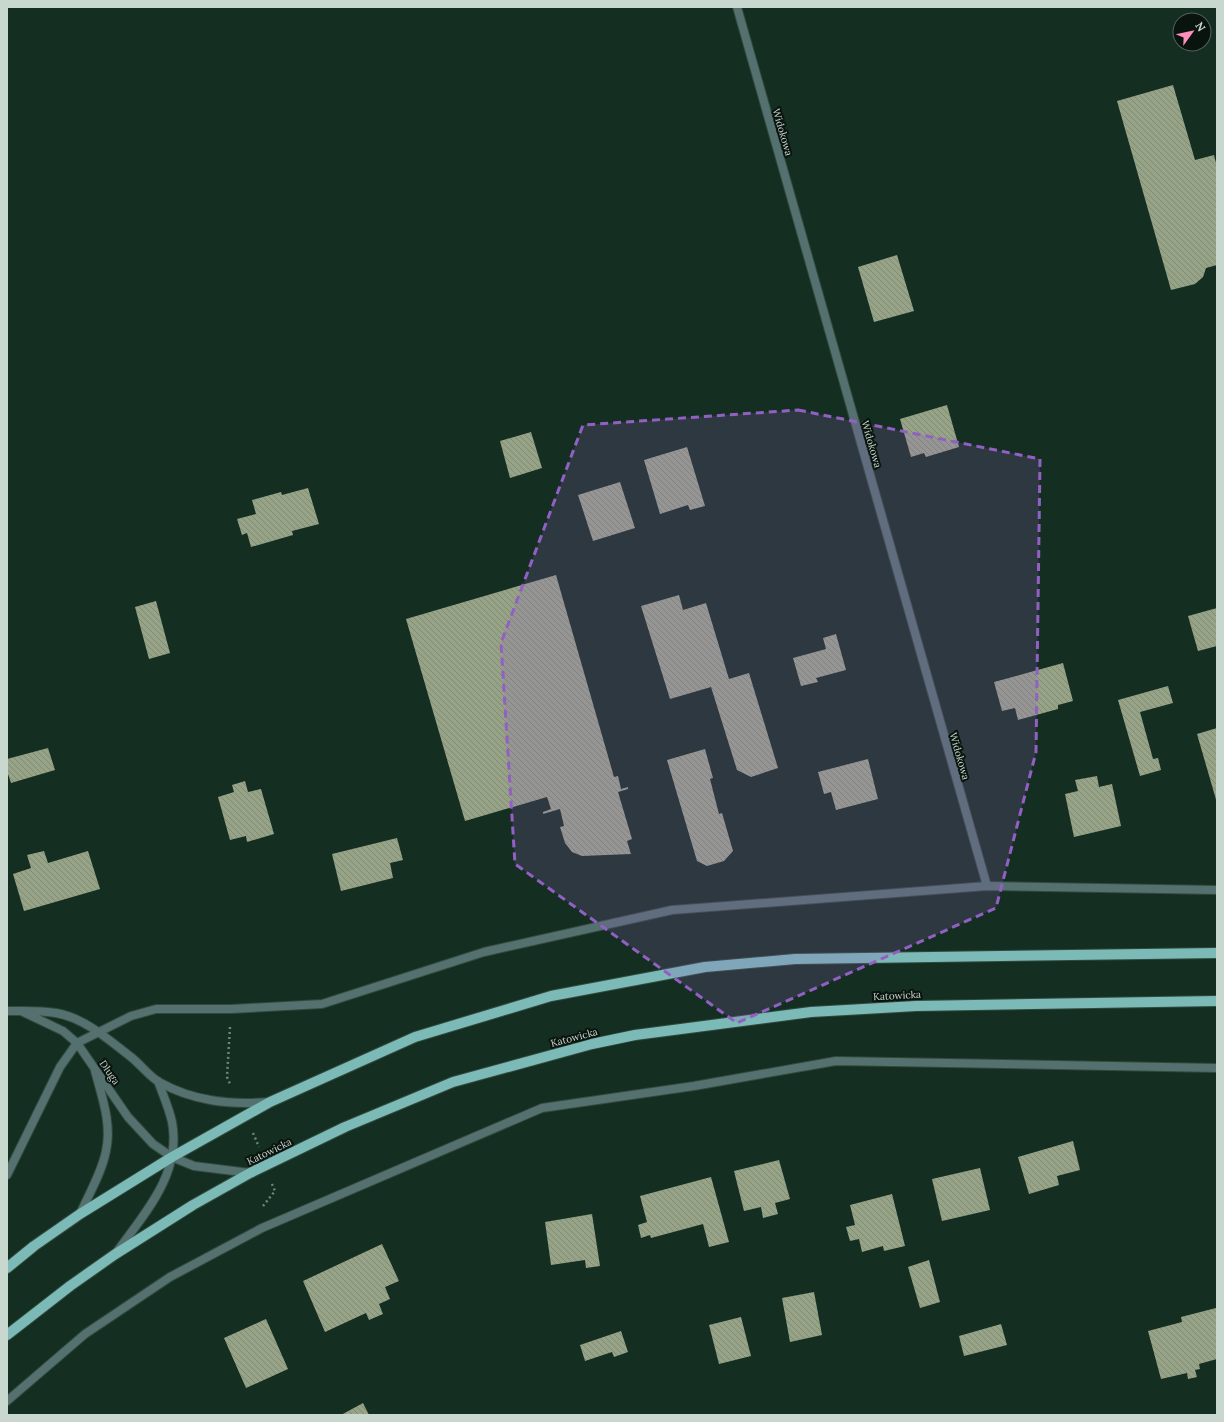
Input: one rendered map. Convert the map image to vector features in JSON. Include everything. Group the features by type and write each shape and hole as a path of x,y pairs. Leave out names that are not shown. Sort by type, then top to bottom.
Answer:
{"main road":[{"path":"7,1268 34,1246 80,1214 172,1157 270,1102 415,1037 550,996 705,967 795,959 1217,954"},
{"name":"Katowicka","path":"7,1335 70,1286 114,1255 193,1205 250,1174 345,1127 453,1082 592,1044 635,1035 826,1011 916,1006 1217,1001"}],"street":[{"name":"Widokowa","path":"737,7 987,886"},
{"path":"7,1175 60,1067 77,1043 131,1016 156,1009 231,1009 322,1004 484,952 672,910 987,886 1217,890"},
{"name":"Długa","path":"7,1011 56,1013 77,1020 98,1032 133,1059 158,1081 200,1099 239,1104 270,1102"},
{"name":"Długa","path":"22,1011 63,1031 77,1043 141,1132 153,1144 172,1157 194,1166 250,1174"},
{"path":"7,1401 85,1334 170,1277 262,1228 542,1108 694,1086 836,1061 1217,1068"},
{"path":"80,1214 102,1165 108,1140 106,1113 94,1066"},
{"name":"Długa","path":"114,1255 162,1189 172,1157 172,1122 158,1081"}],"highlighted area":[{"path":"798,410 1040,459 1036,752 996,908 737,1023 515,864 501,643 583,425"}],"building":[{"path":"1173,85 1195,160 1214,155 1217,167 1217,265 1206,268 1203,277 1195,284 1171,290 1117,101"},
{"path":"897,255 914,311 874,322 858,267"},
{"path":"947,405 959,447 926,457 924,453 911,457 900,419"},
{"path":"531,432 542,468 510,478 500,441"},
{"path":"687,447 705,506 690,510 688,505 660,514 644,460"},
{"path":"620,482 635,528 593,541 578,495"},
{"path":"308,488 319,524 292,531 293,535 251,547 247,533 242,535 237,519 256,514 252,500 281,492 282,495"},
{"path":"556,575 614,777 618,776 621,789 628,787 628,789 618,792 632,839 627,841 631,854 582,856 572,852 565,843 560,827 564,826 560,809 543,814 543,812 551,809 547,797 465,821 406,619"},
{"path":"679,595 683,610 706,603 729,679 749,673 778,768 751,777 737,770 711,687 670,699 641,606"},
{"path":"156,601 170,653 149,659 135,607"},
{"path":"1217,608 1217,646 1198,651 1188,616"},
{"path":"836,634 846,670 816,678 818,682 801,686 793,658 826,649 823,638"},
{"path":"1063,663 1073,701 1058,705 1058,709 1018,720 1015,708 1002,711 994,682"},
{"path":"1168,686 1173,703 1140,712 1153,759 1158,758 1161,770 1140,776 1118,700"},
{"path":"1217,728 1217,803 1197,734"},
{"path":"48,748 55,770 11,783 7,771 7,759"},
{"path":"705,749 713,778 710,779 719,814 722,813 733,851 724,861 707,866 697,861 667,760"},
{"path":"868,759 878,799 836,810 831,792 824,794 818,772"},
{"path":"1097,776 1099,787 1112,784 1121,826 1074,837 1065,794 1078,791 1075,780"},
{"path":"245,781 248,792 261,789 274,834 247,842 246,836 230,840 218,797 234,792 232,785"},
{"path":"397,838 403,860 390,863 393,878 341,891 332,854"},
{"path":"44,851 48,863 88,851 100,889 24,911 13,874 31,868 27,855"},
{"path":"1073,1141 1080,1170 1057,1176 1059,1185 1029,1194 1018,1157"},
{"path":"779,1160 790,1199 775,1203 778,1214 763,1218 761,1207 744,1211 734,1171"},
{"path":"980,1168 990,1210 942,1221 932,1179"},
{"path":"711,1177 729,1242 709,1247 703,1224 651,1238 650,1235 641,1238 638,1225 647,1222 640,1196"},
{"path":"892,1194 905,1246 884,1251 883,1246 862,1252 859,1239 850,1241 846,1227 855,1225 850,1205"},
{"path":"592,1214 600,1266 586,1268 585,1260 551,1265 545,1222"},
{"path":"382,1244 399,1281 385,1287 390,1299 379,1304 383,1314 369,1320 366,1313 325,1332 303,1281"},
{"path":"929,1260 940,1302 920,1308 908,1267"},
{"path":"814,1292 822,1335 790,1342 782,1298"},
{"path":"1216,1308 1217,1359 1199,1364 1200,1369 1195,1370 1197,1377 1188,1379 1187,1373 1161,1379 1148,1331 1182,1322 1181,1317"},
{"path":"741,1317 751,1356 719,1364 709,1325"},
{"path":"266,1319 288,1369 246,1388 224,1338"},
{"path":"1001,1324 1007,1345 964,1356 959,1336"},
{"path":"621,1331 628,1352 614,1357 612,1352 585,1361 580,1345"},
{"path":"363,1403 369,1415 341,1415"}]}
